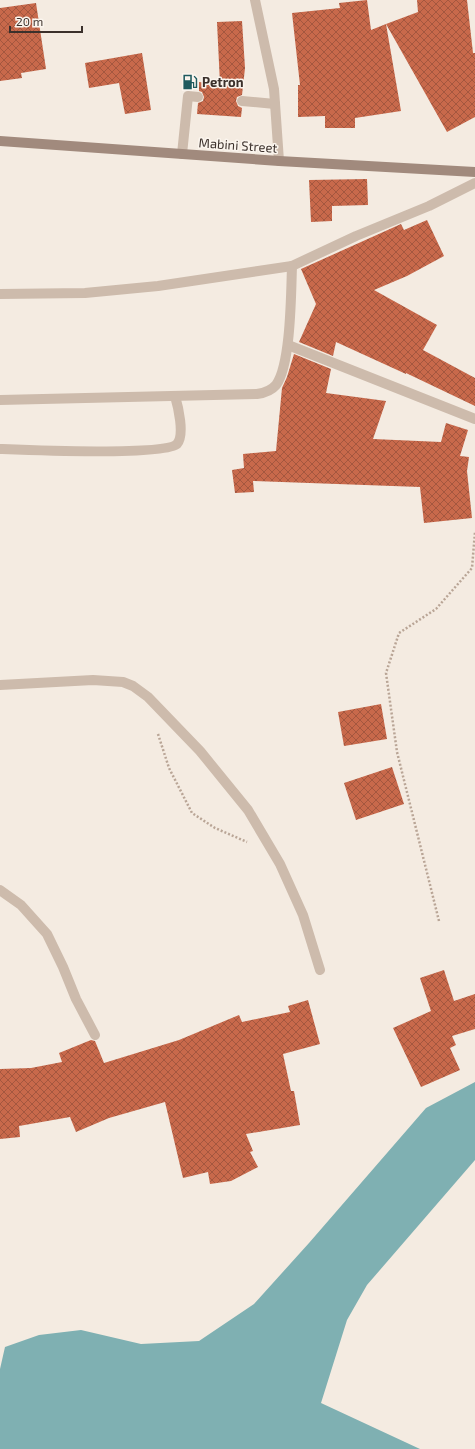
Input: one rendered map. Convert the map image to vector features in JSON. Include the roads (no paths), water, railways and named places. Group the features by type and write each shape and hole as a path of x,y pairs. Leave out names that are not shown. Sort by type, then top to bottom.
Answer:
{"main road":[{"name":"Mabini Street","path":"0,141 279,161 475,172"}],"street":[{"path":"255,0 274,89 279,161"},
{"path":"182,154 188,96 198,97"},
{"path":"242,101 275,104"},
{"path":"0,294 85,293 158,286 292,266 356,236 429,206 475,183"},
{"path":"0,400 257,394 269,391 276,385 279,378 288,345 292,266"},
{"path":"288,345 475,419"},
{"path":"0,449 117,451 166,449 176,444 178,440 180,415 176,396"},
{"path":"0,685 93,680 123,682 133,686 148,697 200,750 248,810 280,864 303,915 320,970"},
{"path":"0,890 20,905 47,934 76,999 95,1035"}],"water":[{"path":"475,1082 475,1160 367,1285 347,1320 321,1403 420,1449 0,1449 0,1369 5,1347 39,1335 81,1330 141,1344 199,1341 254,1304 426,1108"}],"place":[{"name":"Petron","path":"190,82"}]}
